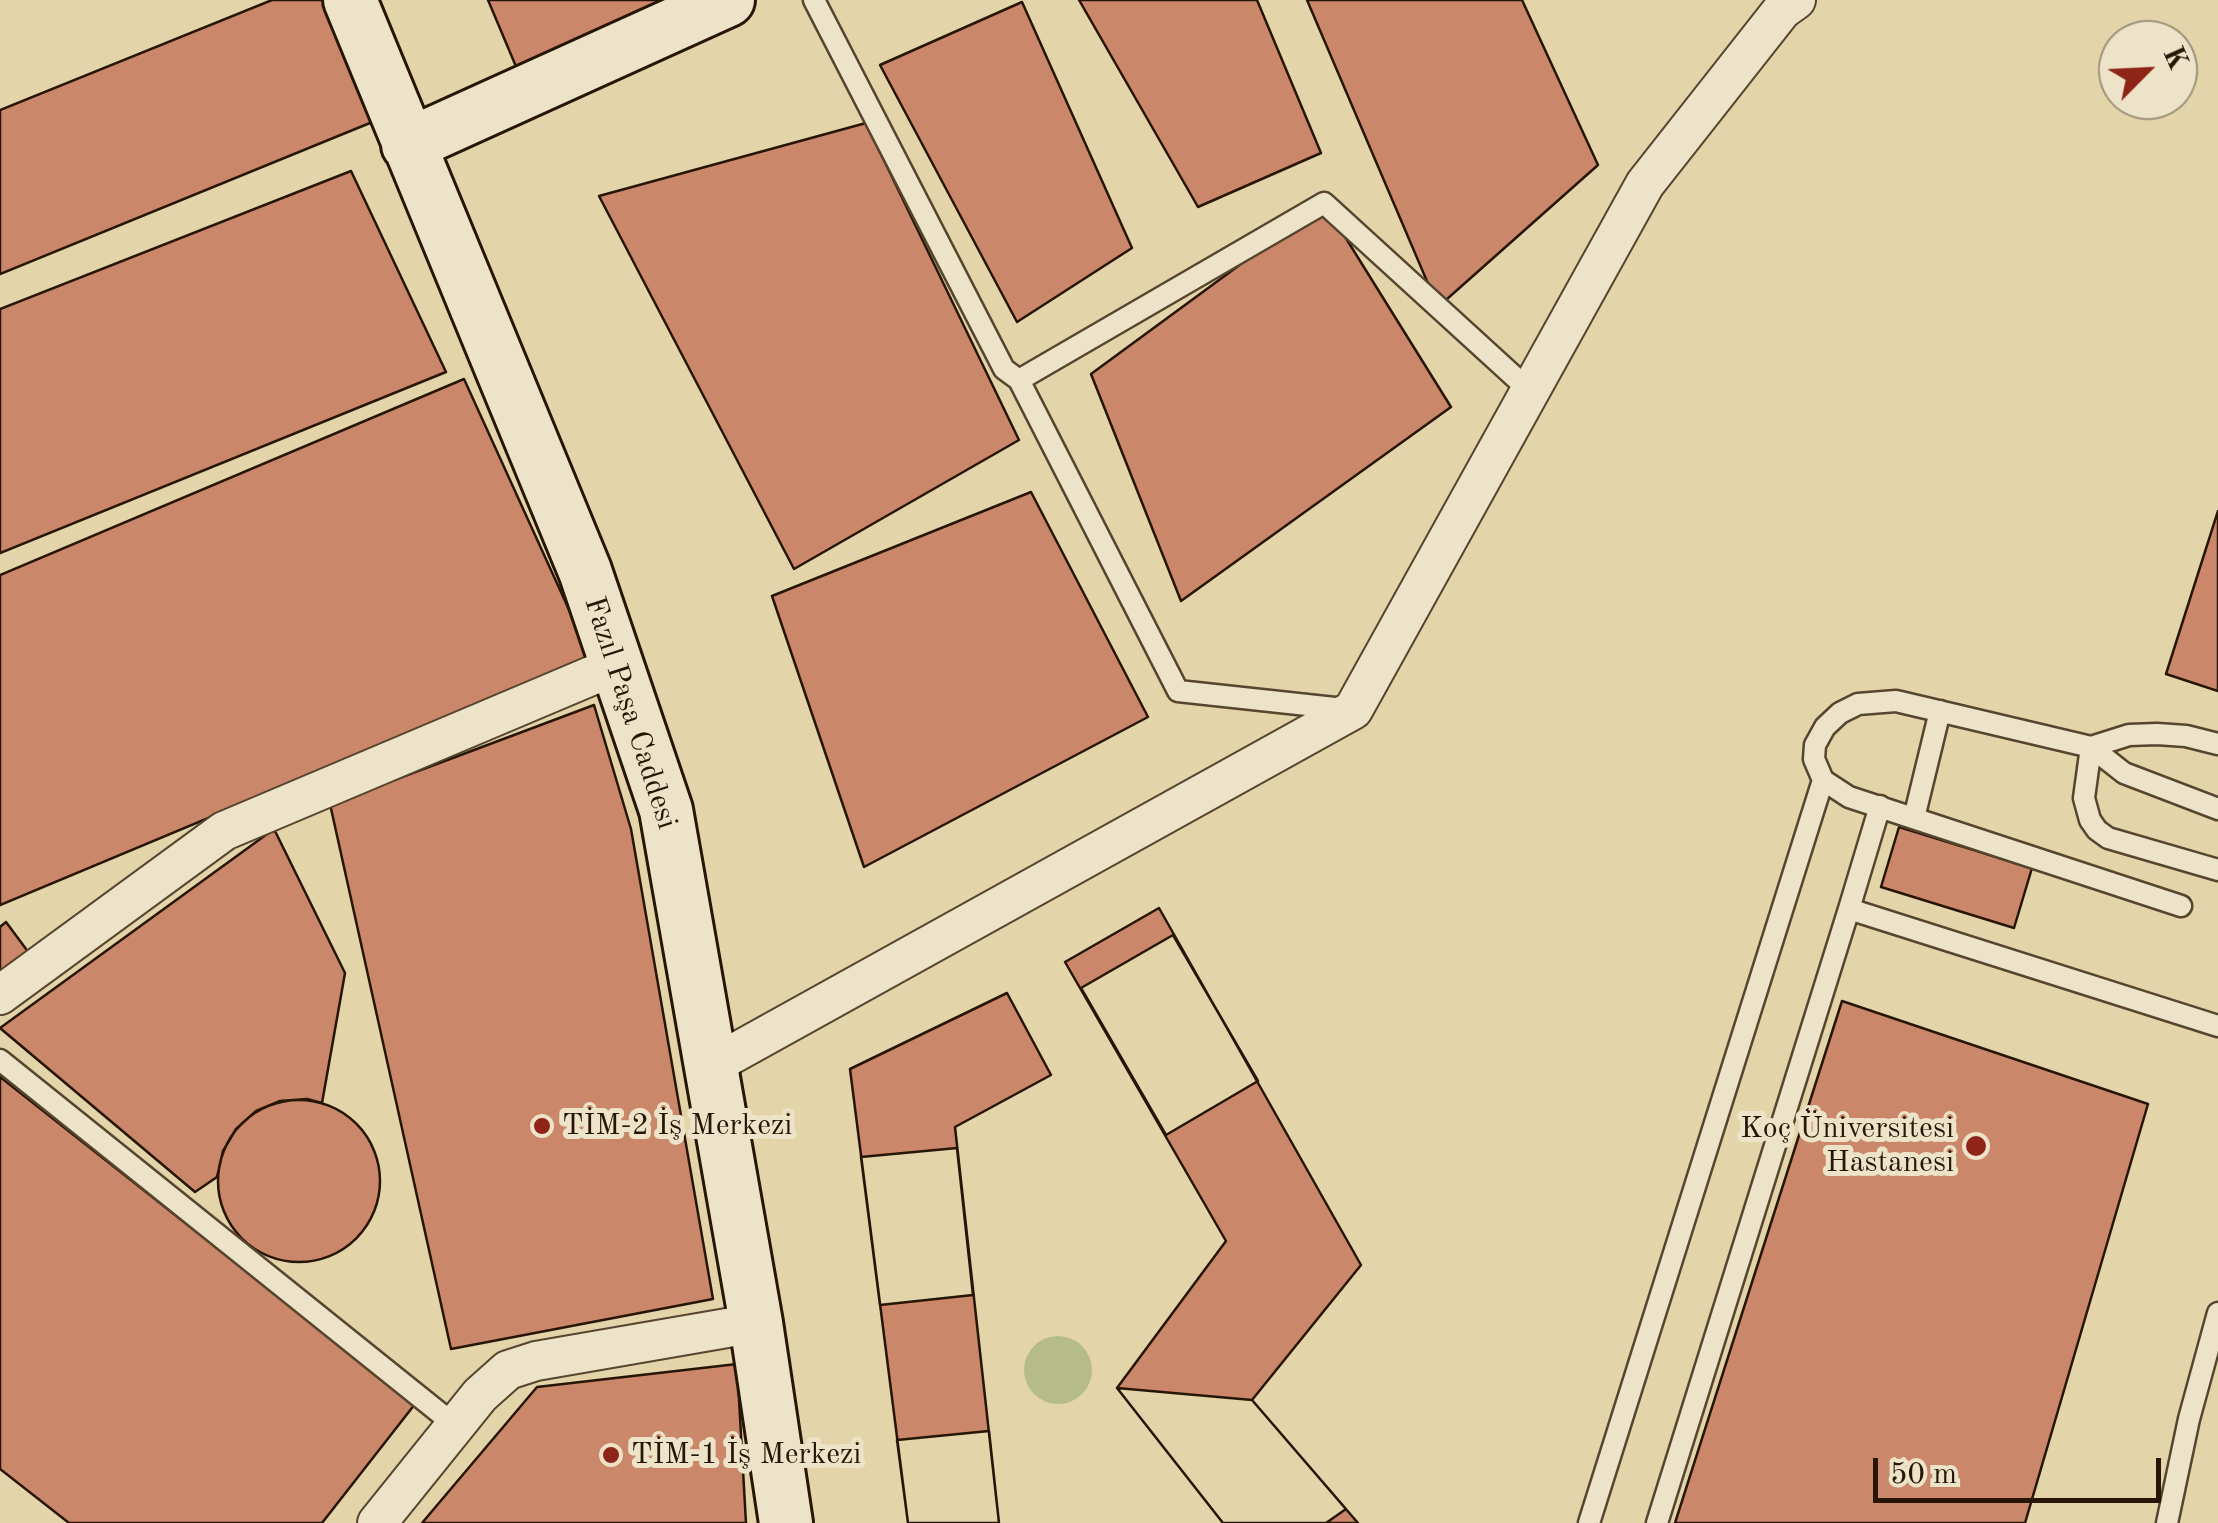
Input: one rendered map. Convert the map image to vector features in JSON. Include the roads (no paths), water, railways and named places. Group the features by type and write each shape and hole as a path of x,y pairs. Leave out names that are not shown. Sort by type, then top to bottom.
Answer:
{"street":[{"name":"Fazıl Paşa Caddesi","path":"350,0 585,572 666,810 756,1324 786,1523"},
{"path":"408,144 728,0"},
{"path":"711,1066 1353,710 1645,184 1782,10 1796,0"},
{"path":"0,995 224,831 617,665"},
{"path":"377,1523 480,1395 508,1370 756,1324"}],"lane":[{"path":"814,0 1004,369 1019,380 1178,691 1353,710"},
{"path":"1019,380 1324,203 1530,391"},
{"path":"2181,906 1850,796 1823,780 1814,760 1814,745 1824,727 1840,713 1858,704 1896,701 2091,747 2124,773 2218,809"},
{"path":"1914,818 1940,711"},
{"path":"2091,747 2129,735 2157,734 2218,744"},
{"path":"2091,747 2084,798 2097,830 2108,838 2218,870"},
{"path":"1588,1523 1823,780"},
{"path":"1657,1523 1880,806"},
{"path":"1849,909 2218,1026"},
{"path":"0,1060 456,1426"},
{"path":"2167,1523 2189,1419 2218,1313"}],"place":[{"name":"TİM-2 İş Merkezi","path":"542,1126"},
{"name":"Koç Üniversitesi Hastanesi","path":"1976,1146"},
{"name":"TİM-1 İş Merkezi","path":"611,1455"}]}
